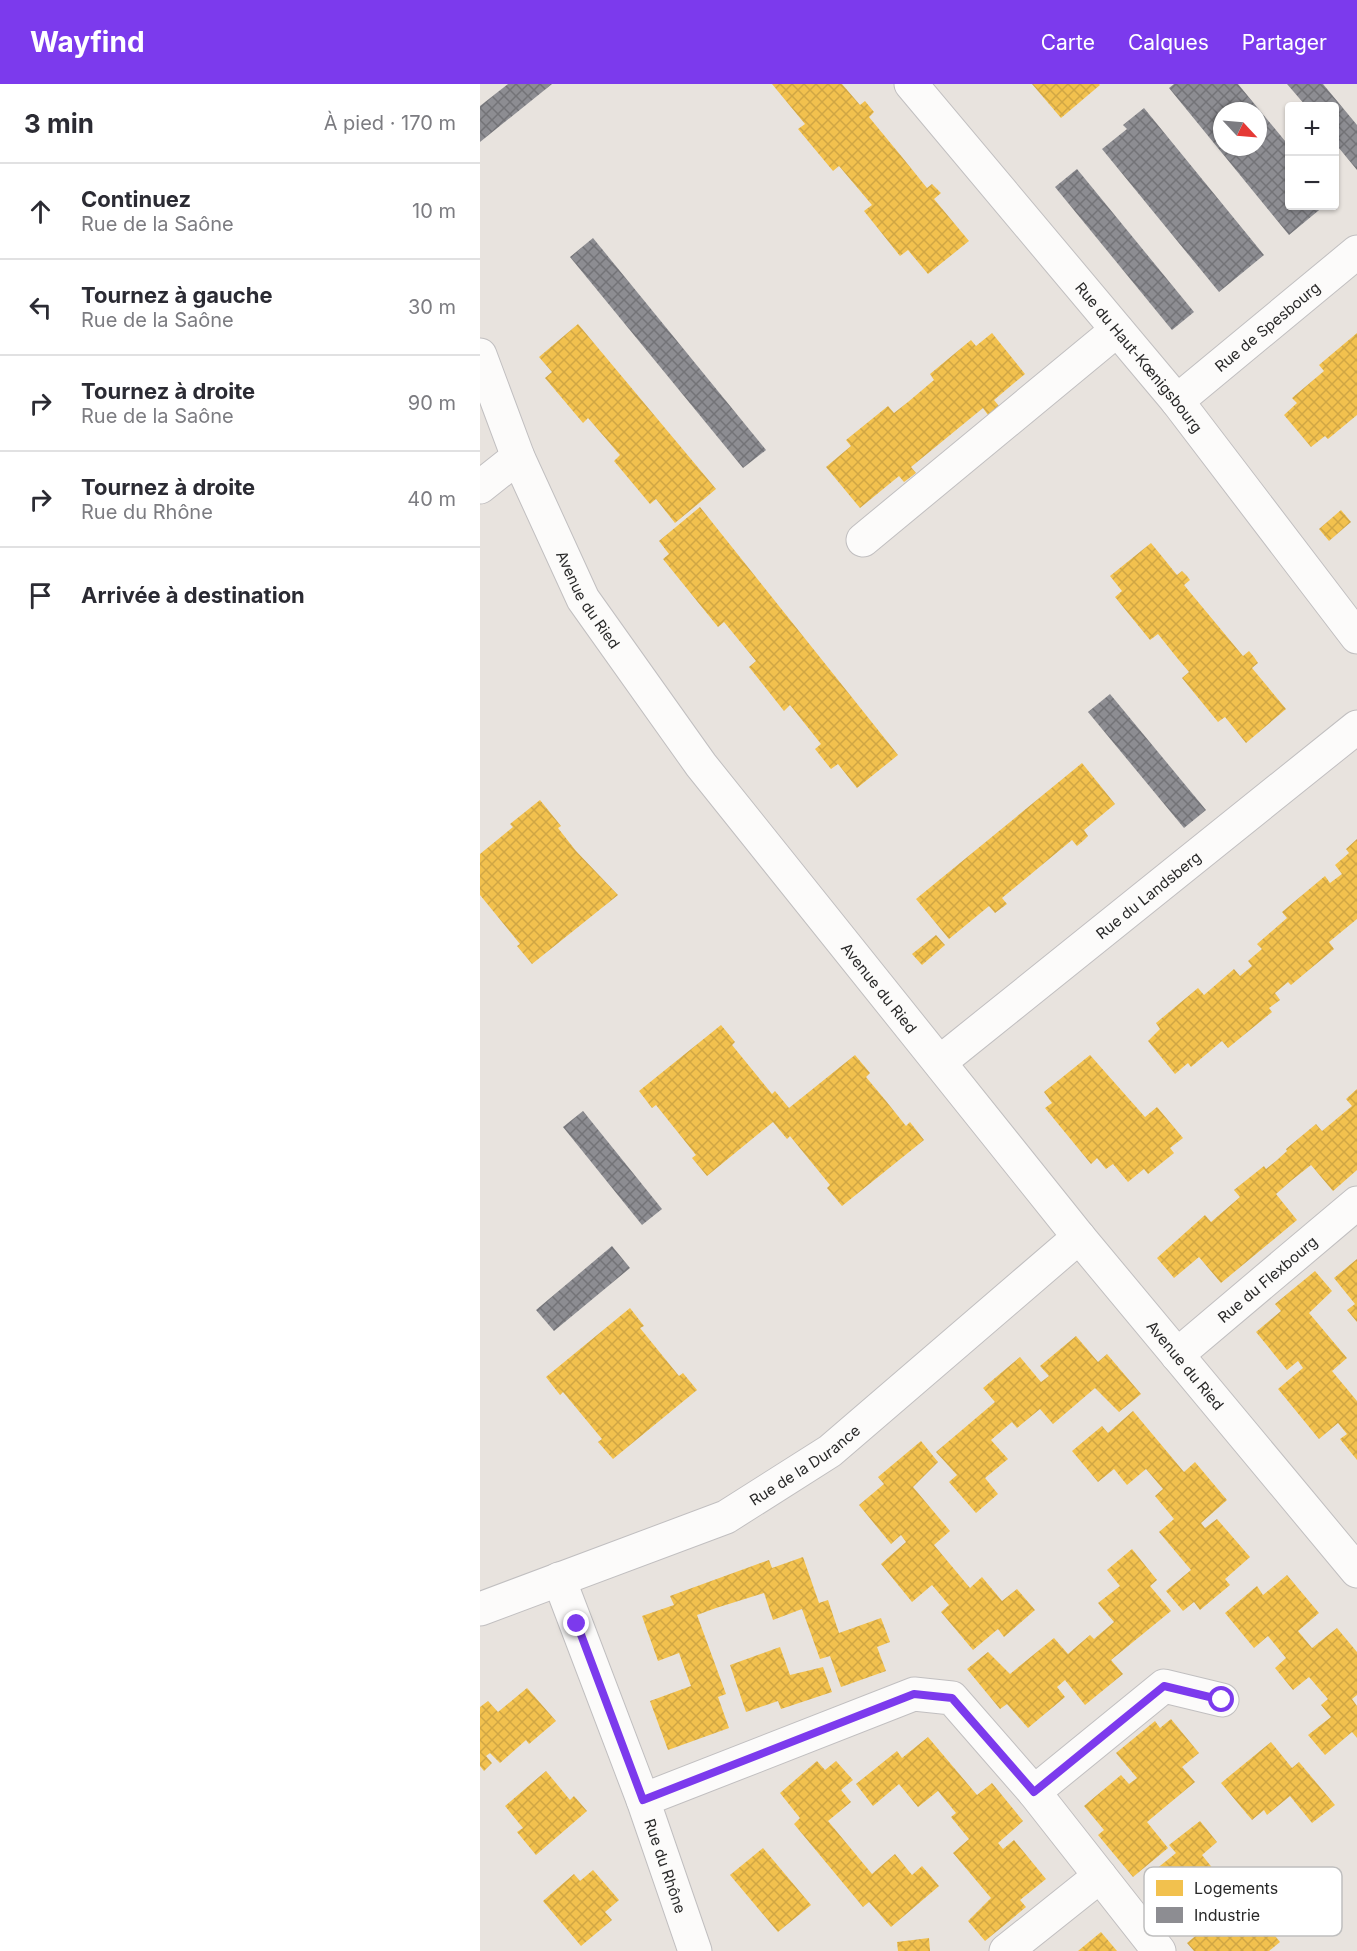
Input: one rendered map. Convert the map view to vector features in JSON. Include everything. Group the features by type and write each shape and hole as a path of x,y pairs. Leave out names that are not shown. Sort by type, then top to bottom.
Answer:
{"street":[{"name":"Rue du Haut-Kœnigsbourg","path":"911,84 1176,402 1357,637"},
{"name":"Rue de Spesbourg","path":"1176,402 1357,252"},
{"path":"863,540 1117,330"},
{"name":"Avenue du Ried","path":"480,355 518,457 583,599 701,765 1078,1237 1357,1571"},
{"path":"480,487 518,457"},
{"name":"Rue du Landsberg","path":"940,1062 1357,727"},
{"name":"Rue du Flexbourg","path":"1177,1355 1357,1203"},
{"name":"Rue de la Durance","path":"480,1609 726,1516 830,1451 1078,1237"},
{"name":"Rue du Rhône","path":"559,1579 643,1800 695,1951"},
{"path":"1034,1792 1164,1686 1222,1700"},
{"path":"643,1800 914,1694 952,1698 1034,1792 1144,1931"},
{"path":"1006,1951 1100,1876"},
{"path":"1148,1936 1160,1951"}],"building: Logements":[{"path":"772,84 842,84 860,105 865,101 874,112 869,117 927,188 932,184 941,193 934,199 969,241 928,274 908,250 900,256 864,211 872,205 839,166 833,171 798,129 805,124"},
{"path":"1032,84 1099,84 1100,85 1061,118"},
{"path":"578,324 716,489 675,523 656,499 650,504 614,461 620,455 588,418 583,423 545,378 552,372 539,357"},
{"path":"992,333 1025,374 994,400 999,406 988,415 983,408 911,467 916,473 904,482 899,476 860,508 826,467 851,446 846,440 888,406 894,413 908,402 934,380 930,374 971,340 976,346"},
{"path":"1357,333 1357,415 1328,439 1325,436 1311,447 1284,415 1297,403 1292,398 1324,371 1319,365"},
{"path":"700,507 898,755 857,788 838,764 831,769 815,749 821,744 790,705 784,711 749,667 756,661 724,622 718,627 663,559 669,554 659,541"},
{"path":"1341,510 1351,522 1329,541 1319,529"},
{"path":"1151,543 1177,575 1182,571 1187,576 1190,580 1184,585 1243,656 1249,651 1254,657 1258,663 1252,668 1286,709 1246,743 1225,717 1218,722 1182,678 1189,672 1158,634 1150,640 1115,597 1122,591 1110,576"},
{"path":"1082,763 1115,804 1084,830 1088,836 1077,846 1072,840 1002,898 1007,904 995,913 989,906 949,939 916,899"},
{"path":"540,800 561,826 558,828 576,851 618,895 532,964 517,946 520,944 480,895 480,854 513,827 510,824"},
{"path":"1357,839 1357,919 1329,942 1334,949 1291,985 1288,982 1275,993 1280,1000 1269,1008 1272,1012 1228,1048 1222,1041 1191,1067 1188,1063 1175,1074 1148,1041 1160,1029 1156,1023 1198,988 1204,995 1234,969 1240,976 1252,966 1248,961 1262,949 1257,944 1287,918 1282,912 1325,876 1330,883 1342,874 1335,865 1349,853 1346,849"},
{"path":"936,935 945,945 922,965 912,954"},
{"path":"721,1025 735,1042 732,1045 772,1094 775,1091 789,1108 855,1055 870,1073 866,1077 906,1126 910,1122 924,1140 842,1206 827,1188 830,1185 790,1136 787,1139 773,1122 707,1176 692,1158 696,1155 656,1105 652,1108 639,1091"},
{"path":"1090,1055 1145,1117 1157,1107 1183,1138 1170,1148 1174,1153 1148,1174 1144,1169 1128,1182 1113,1164 1106,1169 1097,1158 1091,1164 1045,1108 1052,1103 1044,1092"},
{"path":"1357,1089 1357,1170 1333,1191 1311,1165 1292,1180 1276,1194 1297,1220 1221,1283 1199,1257 1174,1278 1157,1258 1205,1215 1211,1222 1240,1197 1234,1190 1264,1166 1266,1169 1276,1161 1287,1151 1286,1149 1316,1124 1322,1131 1352,1106 1346,1099"},
{"path":"1357,1259 1357,1322 1347,1310 1355,1304 1334,1278"},
{"path":"1315,1271 1332,1291 1309,1313 1347,1358 1332,1371 1357,1401 1357,1460 1340,1439 1347,1434 1338,1423 1319,1439 1278,1389 1303,1368 1298,1361 1287,1370 1256,1332 1281,1311 1275,1304"},
{"path":"630,1308 644,1326 640,1328 679,1376 683,1373 697,1390 613,1459 598,1442 602,1439 563,1392 560,1395 546,1377"},
{"path":"1076,1336 1098,1362 1107,1354 1141,1394 1119,1412 1095,1388 1053,1424 1040,1409 1017,1428 1012,1422 991,1440 1008,1459 985,1478 998,1494 976,1513 949,1482 957,1475 936,1452 995,1402 983,1388 1020,1357 1041,1382 1049,1376 1040,1366"},
{"path":"1133,1411 1184,1472 1195,1462 1227,1500 1201,1523 1205,1528 1217,1519 1250,1557 1225,1579 1230,1585 1200,1610 1194,1602 1183,1611 1166,1591 1191,1570 1159,1532 1174,1519 1155,1496 1163,1489 1146,1469 1127,1485 1114,1469 1098,1482 1072,1451 1102,1426 1108,1433"},
{"path":"921,1441 938,1462 913,1487 950,1531 934,1545 970,1588 982,1577 1002,1601 1017,1589 1035,1610 1004,1637 998,1629 973,1650 941,1612 949,1605 932,1585 912,1602 881,1564 906,1542 901,1535 891,1544 859,1505 884,1484 878,1477"},
{"path":"1132,1549 1157,1580 1150,1586 1171,1611 1111,1660 1123,1674 1085,1705 1065,1680 1057,1687 1065,1697 1028,1728 1007,1704 1000,1709 967,1669 988,1652 1010,1674 1054,1638 1068,1654 1090,1635 1094,1639 1114,1622 1098,1603 1120,1586 1107,1570"},
{"path":"803,1557 819,1603 828,1600 839,1633 881,1618 890,1642 877,1647 886,1671 841,1687 830,1656 820,1659 802,1609 773,1620 764,1593 716,1608 697,1615 726,1694 718,1697 729,1728 668,1750 650,1701 691,1686 679,1653 658,1661 642,1616 674,1605 670,1596 769,1560 772,1568"},
{"path":"1287,1575 1319,1613 1298,1631 1312,1648 1337,1628 1357,1652 1357,1695 1352,1699 1357,1706 1357,1738 1352,1732 1325,1755 1308,1735 1331,1717 1321,1705 1328,1699 1309,1677 1293,1690 1275,1668 1286,1658 1268,1636 1254,1648 1225,1613 1257,1586 1263,1595"},
{"path":"780,1647 790,1675 823,1667 832,1692 781,1709 778,1701 746,1712 730,1665"},
{"path":"527,1688 556,1721 529,1744 526,1740 500,1763 490,1753 486,1756 492,1763 484,1771 480,1766 480,1707 488,1701 498,1712"},
{"path":"1171,1719 1199,1753 1182,1767 1195,1782 1147,1822 1168,1848 1133,1877 1098,1835 1104,1830 1084,1806 1121,1775 1129,1784 1137,1778 1116,1753 1155,1721 1160,1728"},
{"path":"928,1737 977,1795 992,1783 1023,1821 998,1843 1003,1849 1014,1840 1046,1879 1020,1900 1026,1907 985,1941 968,1921 991,1898 953,1853 969,1839 951,1817 956,1813 938,1791 918,1807 899,1784 873,1806 856,1784 897,1751 902,1758"},
{"path":"1271,1742 1292,1768 1299,1762 1335,1805 1312,1823 1290,1796 1267,1815 1264,1810 1252,1820 1221,1783"},
{"path":"817,1761 825,1770 836,1761 853,1780 841,1790 851,1802 828,1821 872,1874 895,1854 912,1875 922,1866 939,1886 891,1927 869,1902 863,1907 794,1824 800,1818 780,1793"},
{"path":"546,1771 570,1800 574,1796 587,1811 536,1855 517,1832 523,1828 505,1806"},
{"path":"1200,1821 1217,1842 1202,1855 1212,1867 1159,1867 1176,1853 1169,1845"},
{"path":"763,1848 811,1905 778,1932 730,1875"},
{"path":"593,1870 619,1900 605,1912 612,1920 581,1946 543,1901 574,1874 580,1881"},
{"path":"1101,1932 1117,1951 1078,1951"},
{"path":"1195,1936 1275,1936 1280,1942 1269,1951 1194,1951 1187,1943"},
{"path":"929,1938 930,1951 898,1951 897,1942"}],"building: Industrie":[{"path":"508,84 552,84 480,142 480,106"},
{"path":"1174,84 1238,84 1253,102 1213,102 1213,142 1169,88"},
{"path":"1287,84 1323,84 1338,102 1303,102"},
{"path":"1339,103 1357,125 1357,170 1339,148"},
{"path":"1144,108 1264,255 1219,292 1102,149 1127,129 1123,125"},
{"path":"1267,119 1285,141 1285,210 1319,210 1289,235 1225,156 1267,156"},
{"path":"1077,169 1194,312 1172,330 1055,187"},
{"path":"593,238 766,450 743,468 570,257"},
{"path":"1110,694 1206,810 1184,828 1088,712"},
{"path":"583,1111 662,1209 642,1225 563,1127"},
{"path":"612,1246 630,1268 554,1331 536,1310"}],"route":[{"path":"577,1624 643,1800 914,1694 952,1698 1034,1792 1164,1686 1222,1700"}]}
